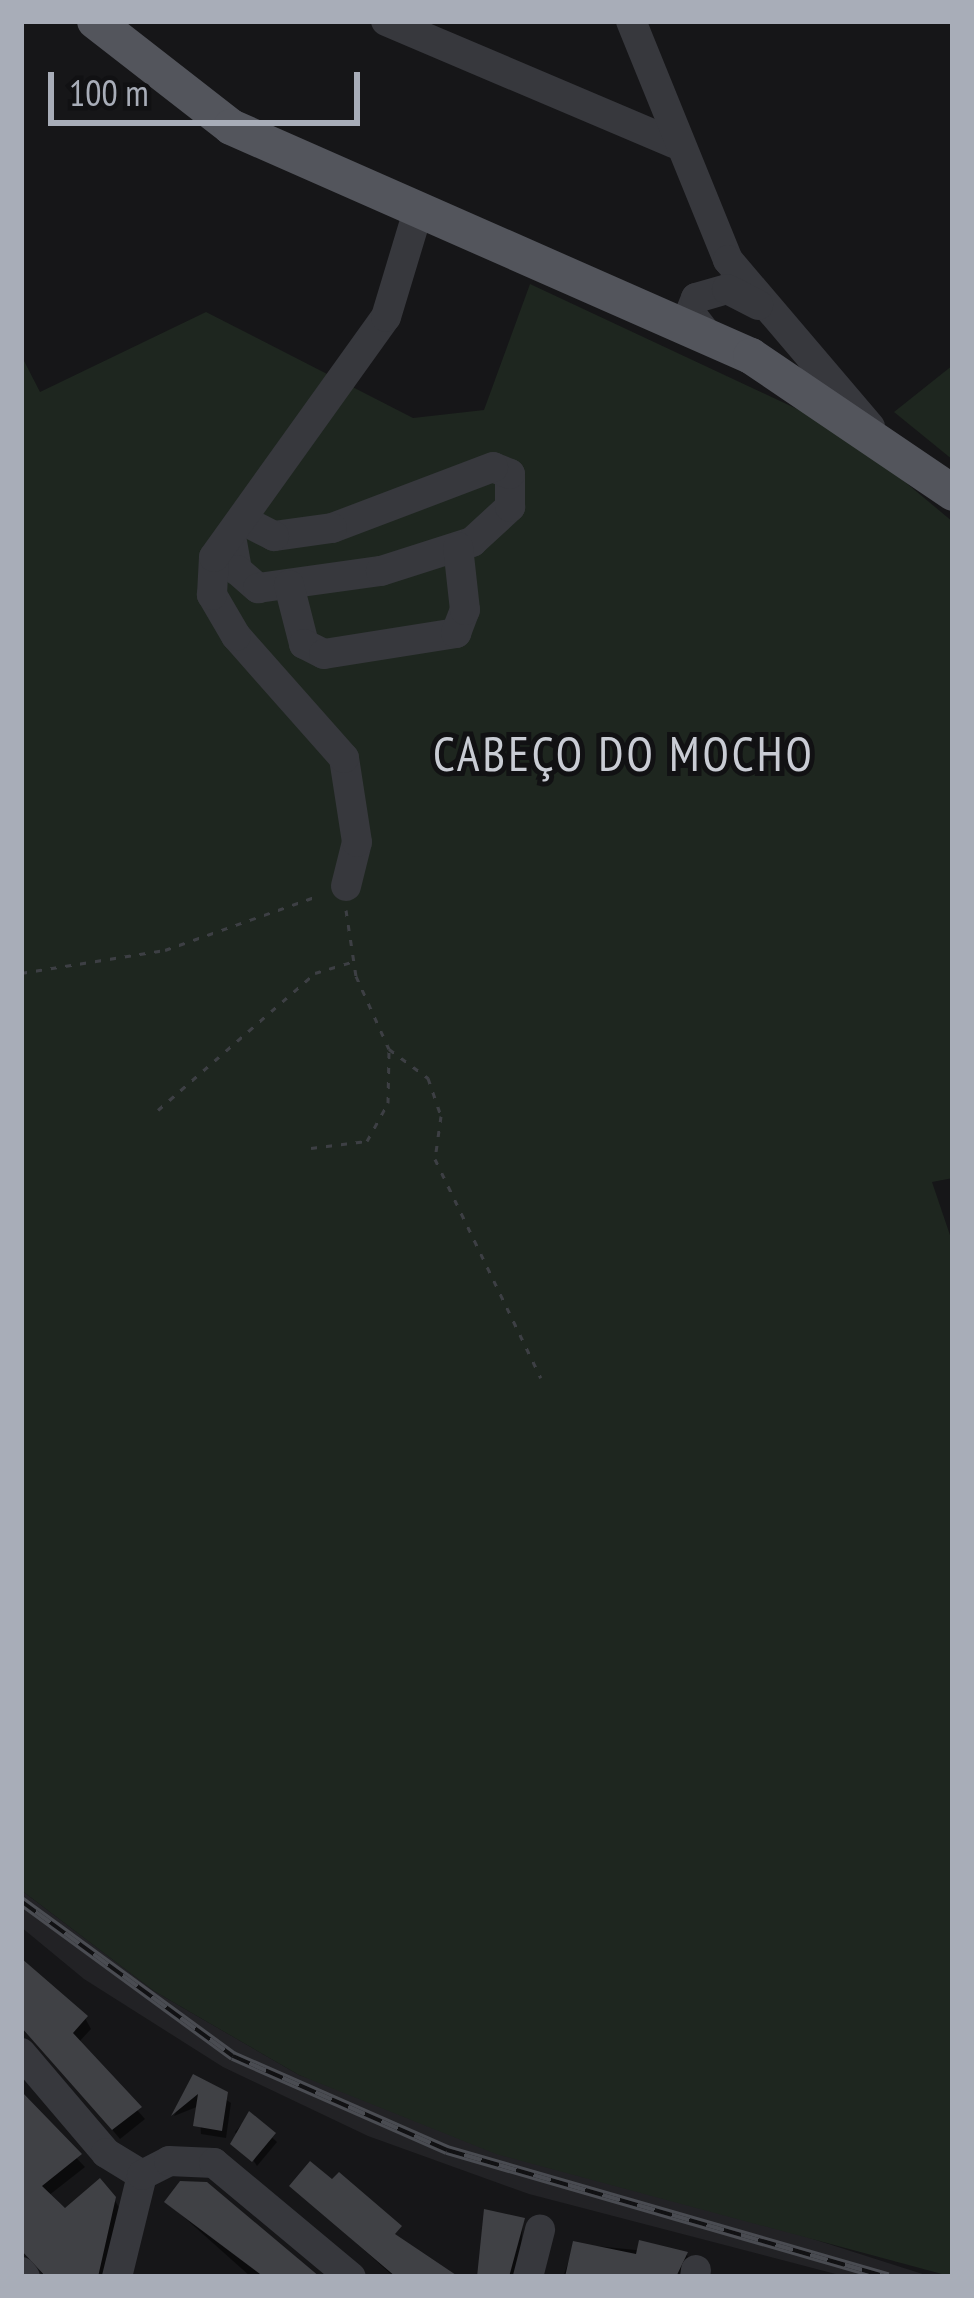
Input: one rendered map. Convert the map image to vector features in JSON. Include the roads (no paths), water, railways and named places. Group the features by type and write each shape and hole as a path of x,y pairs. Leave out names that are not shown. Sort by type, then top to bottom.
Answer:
{"main road":[{"path":"95,21 231,127 417,214 751,356 870,427 953,493"}],"street":[{"path":"386,21 674,143"},
{"path":"631,21 674,143 706,216 772,315 870,427"},
{"path":"346,886 357,842 344,758 212,595 214,557 386,317 417,214"},
{"path":"706,216 715,263 690,313 709,337"},
{"path":"640,306 727,290 772,315"},
{"path":"751,356 775,347 772,315"},
{"path":"493,467 510,474 510,507 458,547 289,585 258,588 237,570 238,529 274,536 332,528 493,467"},
{"path":"289,585 304,644 324,654 456,633 458,547"},
{"path":"22,2058 106,2152 142,2175"},
{"path":"117,2277 142,2175 169,2161 214,2163 350,2277"},
{"path":"528,2277 540,2230"}],"railway":[{"path":"21,1901 233,2056 447,2150 888,2277"}],"district":[{"name":"CABEÇO DO MOCHO","path":"624,754"}]}
